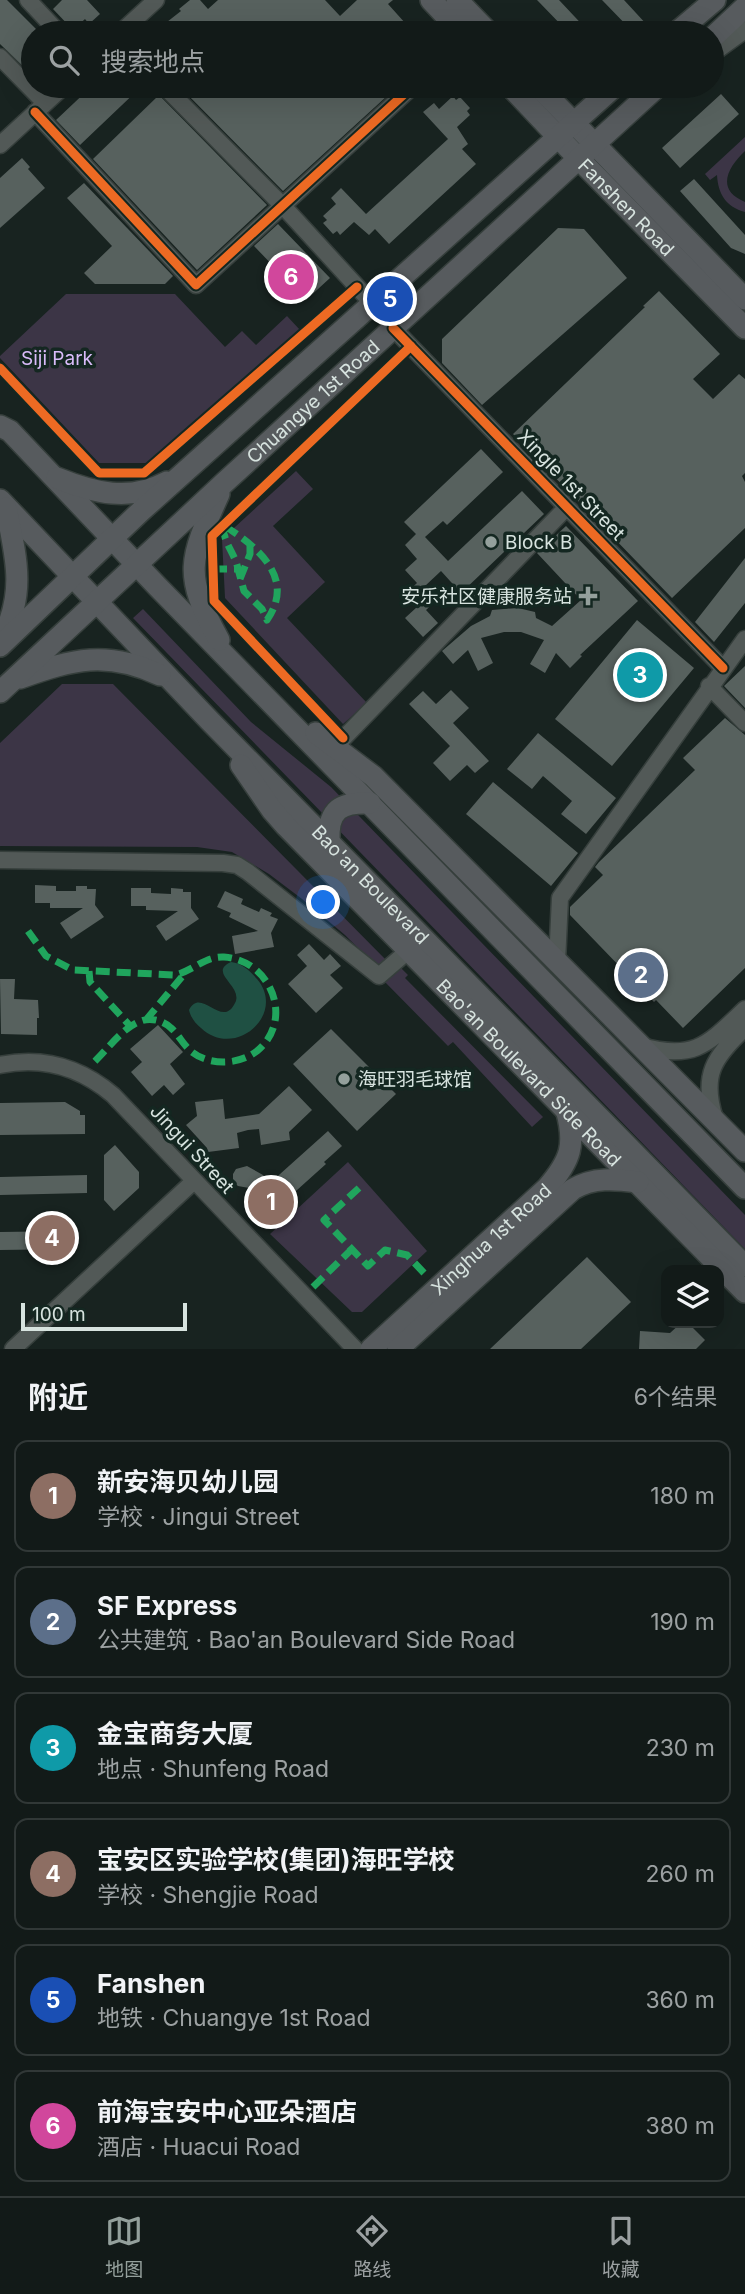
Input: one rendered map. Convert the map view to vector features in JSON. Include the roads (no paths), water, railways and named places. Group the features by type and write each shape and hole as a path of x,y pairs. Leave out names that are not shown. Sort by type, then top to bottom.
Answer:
{"main road":[{"path":"431,0 451,21"},
{"path":"457,0 477,21"},
{"path":"690,21 711,3"},
{"path":"724,27 745,7"},
{"name":"Fanshen Road","path":"525,98 564,129 586,152 745,328"},
{"name":"Fanshen Road","path":"545,98 564,129"},
{"name":"Chuangye 1st Road","path":"0,645 112,538 601,98"},
{"name":"Chuangye 1st Road","path":"6,687 644,98"},
{"name":"Fanshen Road","path":"586,152 745,299"},
{"path":"0,426 10,431 232,663 745,1188"},
{"path":"51,476 83,488 125,494 149,491 184,473"},
{"path":"225,482 195,550 193,569 202,607 232,663"},
{"path":"0,645 16,604 18,582 18,566 3,503"},
{"name":"Bao'an Boulevard","path":"3,503 209,720 329,840 643,1175 745,1266"},
{"path":"6,687 63,663 96,658 130,662 173,682"},
{"path":"264,694 373,776 745,1152"},
{"name":"Bao'an Boulevard Side Road","path":"209,720 272,810 566,1109 643,1175 745,1292"},
{"path":"329,840 329,825 333,814 341,807 354,802 370,803"},
{"name":"Xinghua 1st Road","path":"371,1349 559,1174 570,1152 572,1138 566,1109"},
{"path":"699,1140 745,1180"},
{"name":"Xinghua 1st Road","path":"398,1349 573,1189 598,1180 643,1175"}],"street":[{"path":"28,0 48,21"},
{"path":"134,21 156,0"},
{"path":"724,45 745,30"},
{"path":"0,57 21,84"},
{"path":"32,98 196,285 400,98"},
{"path":"0,145 51,98"},
{"path":"176,98 283,206 372,303"},
{"path":"630,110 648,98"},
{"name":"Xingle 1st Street","path":"393,328 723,668"},
{"path":"335,747 567,507"},
{"path":"557,962 560,898 745,639"},
{"path":"709,686 745,723"},
{"path":"0,860 237,865 379,976 409,950"},
{"path":"641,1046 670,1053 698,1048 712,1041 745,1009"},
{"path":"716,1122 709,1093 714,1065 721,1051 745,1028"},
{"name":"Jingui Street","path":"0,1065 42,1063 76,1070 95,1080 113,1095 355,1349"},
{"path":"13,1349 194,1181"}],"place":[{"name":"前海宝安中心亚朵酒店","path":"291,277"},
{"name":"Fanshen","path":"390,299"},
{"name":"Block B","path":"491,542"},
{"name":"安乐社区健康服务站","path":"588,596"},
{"name":"金宝商务大厦","path":"640,675"},
{"name":"SF Express","path":"641,975"},
{"name":"海旺羽毛球馆","path":"344,1079"},
{"name":"新安海贝幼儿园","path":"271,1202"},
{"name":"宝安区实验学校(集团)海旺学校","path":"52,1238"}],"park label":[{"name":"Siji Park","path":"57,358"}]}
